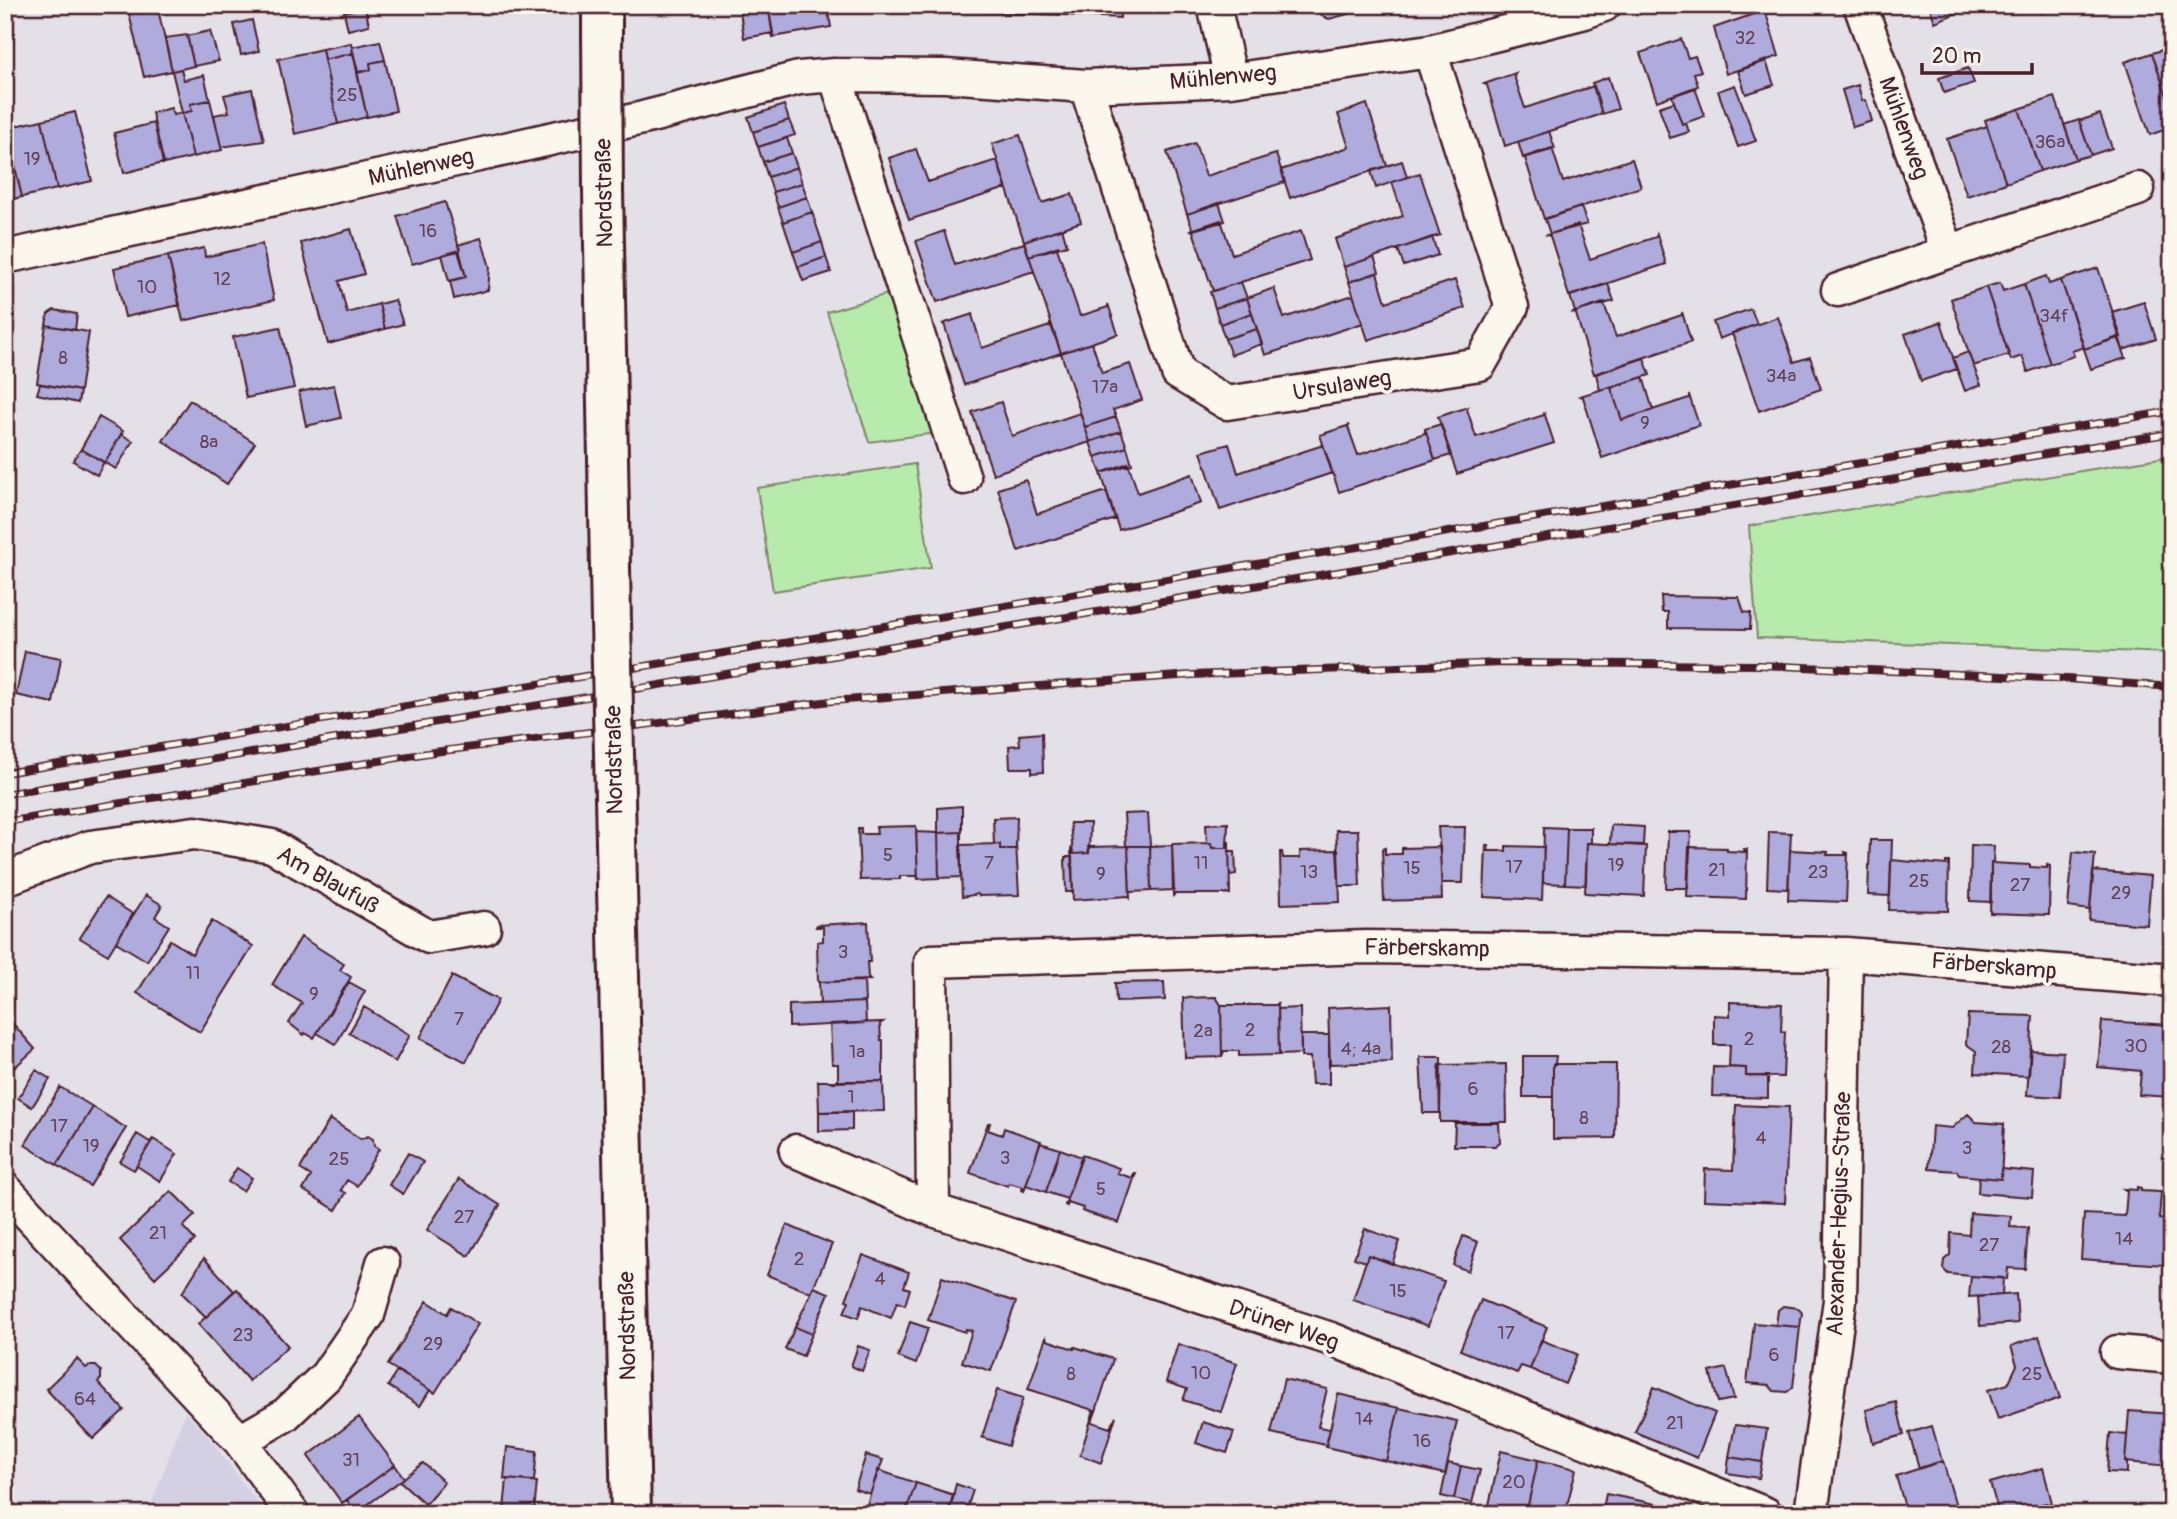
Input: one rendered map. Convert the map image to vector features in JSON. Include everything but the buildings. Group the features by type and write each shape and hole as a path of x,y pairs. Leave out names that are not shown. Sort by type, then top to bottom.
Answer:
{"street":[{"path":"1214,5 1231,80"},
{"name":"Mühlenweg","path":"5,257 479,155 643,118 799,78 835,75 946,76 1086,86 1231,80 1430,51 1604,5"},
{"name":"Mühlenweg","path":"1860,5 1948,252"},
{"name":"Nordstraße","path":"602,19 611,621 631,1514"},
{"name":"Ursulaweg","path":"1086,86 1178,373 1227,403 1480,364 1513,307 1430,51"},
{"path":"835,75 964,478"},
{"path":"1838,290 2138,189"},
{"name":"Am Blaufuß","path":"5,880 90,847 195,834 272,846 429,937 484,928"},
{"name":"Färberskamp","path":"933,1210 931,961 1367,947 1846,954 2172,980"},
{"name":"Alexander-Hegius-Straße","path":"1811,1514 1840,1300 1846,954"},
{"name":"Drüner Weg","path":"796,1152 933,1210 1331,1339 1766,1514"},
{"path":"5,1189 240,1441 293,1514"},
{"path":"240,1441 285,1415 326,1376 368,1315 383,1263"},
{"path":"2117,1352 2172,1357"}],"shaded area":[{"path":"185,1412 206,1434 266,1514 148,1514"}],"green space":[{"path":"891,293 937,433 869,442 827,312"},
{"path":"2172,456 2172,653 1757,638 1749,526"},
{"path":"915,464 931,568 773,591 757,488"}],"railway":[{"path":"5,773 2172,411"},
{"path":"5,794 2172,433"},
{"path":"5,822 434,752 831,701 1192,675 1502,663 1759,665 2067,679 2172,687"}]}
